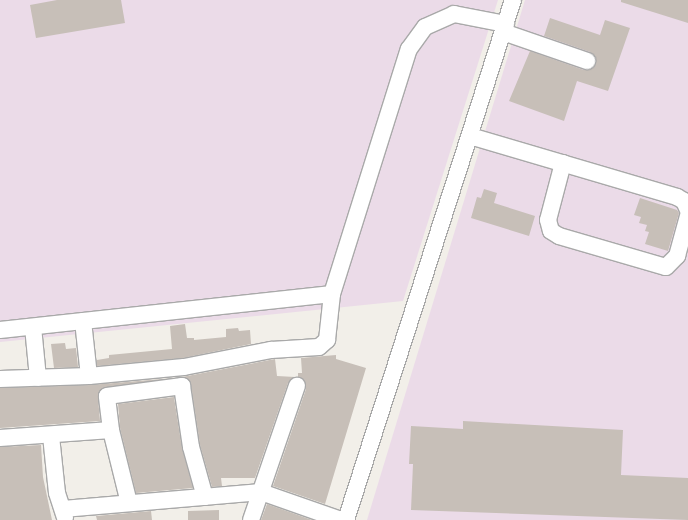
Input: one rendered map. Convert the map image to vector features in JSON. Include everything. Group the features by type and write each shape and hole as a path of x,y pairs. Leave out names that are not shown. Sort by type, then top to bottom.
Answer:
{"street":[{"path":"346,520 513,0"},
{"path":"0,379 89,376 216,363 271,350 319,347 327,340 332,294 409,49 425,26 454,14 504,28 587,60"},
{"path":"470,136 677,197 684,201 688,210"},
{"path":"563,163 548,220 551,231 559,236 666,267 677,256 688,216"},
{"path":"0,330 332,294"},
{"path":"83,322 89,376"},
{"path":"33,327 38,378"},
{"path":"129,503 111,430 107,396 182,386 191,447 205,497"},
{"path":"251,520 297,386"},
{"path":"0,438 51,436 111,430"},
{"path":"51,436 57,493 64,515 129,503 261,492 341,520"}],"shaded area":[{"path":"0,0 498,0 403,301 0,342"},
{"path":"525,0 688,0 688,520 367,520"}],"building":[{"path":"57,0 121,0 125,23 36,38 30,5"},
{"path":"621,0 688,0 688,23 621,2"},
{"path":"550,18 600,35 605,20 630,28 608,91 577,81 564,121 509,101 530,51 584,70 593,68 596,64 596,59 590,52 544,36"},
{"path":"484,189 497,193 494,203 535,216 529,236 471,218 477,197 481,198"},
{"path":"640,198 677,210 679,213 668,251 645,244 649,232 645,231 647,225 639,223 641,217 634,215"},
{"path":"185,324 187,338 194,338 194,340 226,337 226,329 238,328 239,331 250,330 251,344 183,358 97,366 97,360 109,358 109,355 172,349 170,326"},
{"path":"65,343 66,349 76,348 78,367 54,368 51,344"},
{"path":"336,355 336,359 366,368 325,504 273,486 306,389 304,380 298,377 298,373 302,373 301,358"},
{"path":"275,359 277,376 295,377 288,383 255,478 221,478 222,486 212,487 200,445 191,385 189,380 182,377"},
{"path":"174,378 102,388 98,397 100,421 0,428 0,388 90,385"},
{"path":"174,397 182,448 193,488 136,493 120,428 118,404"},
{"path":"463,421 623,430 621,475 688,478 688,520 411,510 413,464 409,464 411,426 463,429"},
{"path":"41,445 43,477 52,520 0,520 0,447"},
{"path":"267,504 312,520 261,520"},
{"path":"219,510 219,520 188,520 188,511"},
{"path":"151,511 152,520 97,520 96,516"}]}
